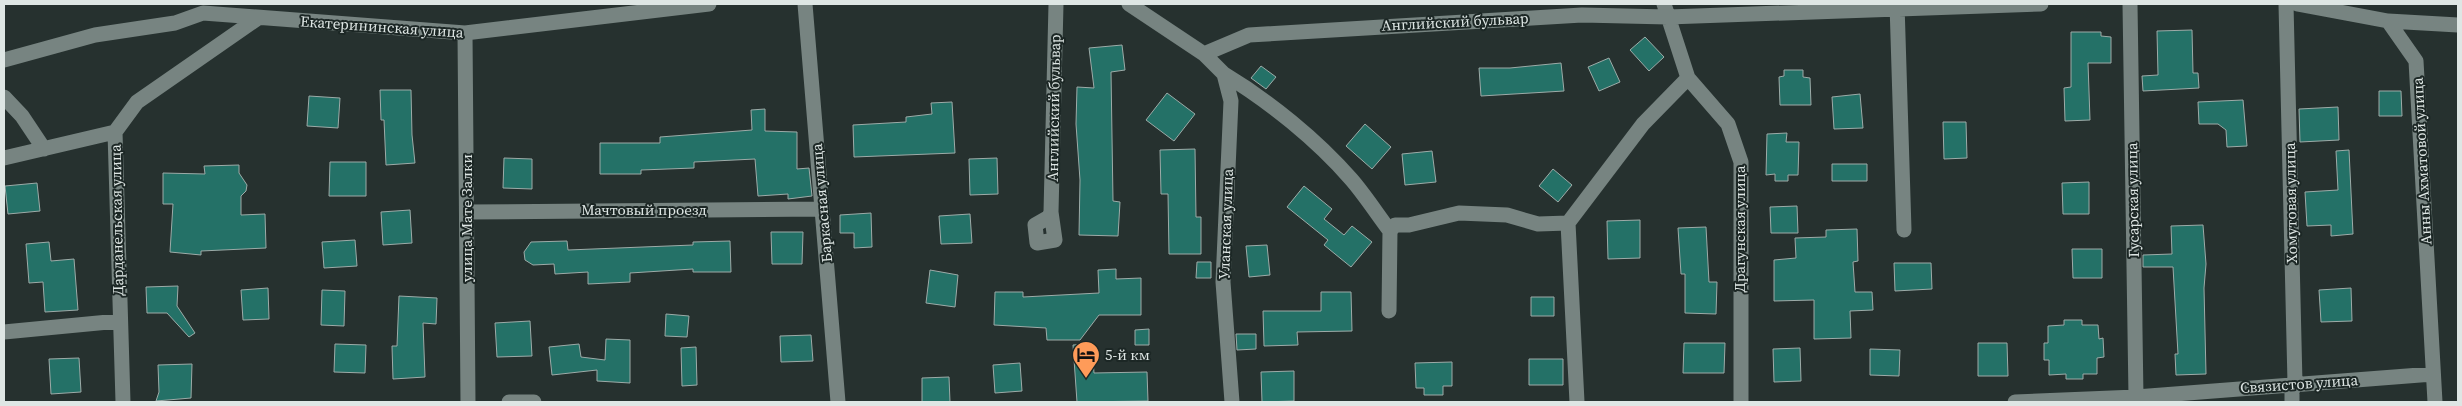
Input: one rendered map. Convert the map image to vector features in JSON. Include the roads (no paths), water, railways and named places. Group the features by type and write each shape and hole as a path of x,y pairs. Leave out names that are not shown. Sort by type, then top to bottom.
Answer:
{"street":[{"name":"Екатерининская улица","path":"4,60 95,35 175,23 203,13 465,33 709,4"},
{"name":"Баркасная улица","path":"805,4 838,402"},
{"name":"Английский бульвар","path":"1051,212 1056,4"},
{"path":"1129,4 1204,54 1224,74 1258,96 1334,161 1352,180 1390,231 1388,311"},
{"name":"Английский бульвар","path":"1204,54 1249,35 1582,15 1666,10 2041,4"},
{"name":"Гусарская улица","path":"2130,4 2136,396"},
{"name":"Хомутовая улица","path":"2286,4 2295,383 2292,392 2292,402"},
{"path":"2297,4 2388,22 2458,25"},
{"path":"1897,6 1904,230"},
{"name":"Драгунская улица","path":"1666,10 1688,78 1728,124 1741,162 1741,402"},
{"name":"Дарданельская улица","path":"123,402 115,132 137,102 258,18"},
{"name":"Анны Ахматовой улица","path":"2388,22 2416,61 2435,402"},
{"name":"улица Мате Залки","path":"465,33 468,402"},
{"name":"Уланская улица","path":"1224,74 1231,101 1223,282 1232,402"},
{"path":"1577,402 1568,223 1644,124 1688,78"},
{"path":"4,97 22,116 44,150"},
{"path":"4,158 115,132"},
{"name":"Мачтовый проезд","path":"467,212 822,209"},
{"path":"1390,231 1395,225 1409,225 1459,214 1507,215 1538,224 1568,223"},
{"path":"4,332 120,321"},
{"name":"Связистов улица","path":"2015,402 2136,396 2433,374"},
{"path":"509,402 534,402"}],"place":[{"name":"5-й км","path":"1086,379"}]}
